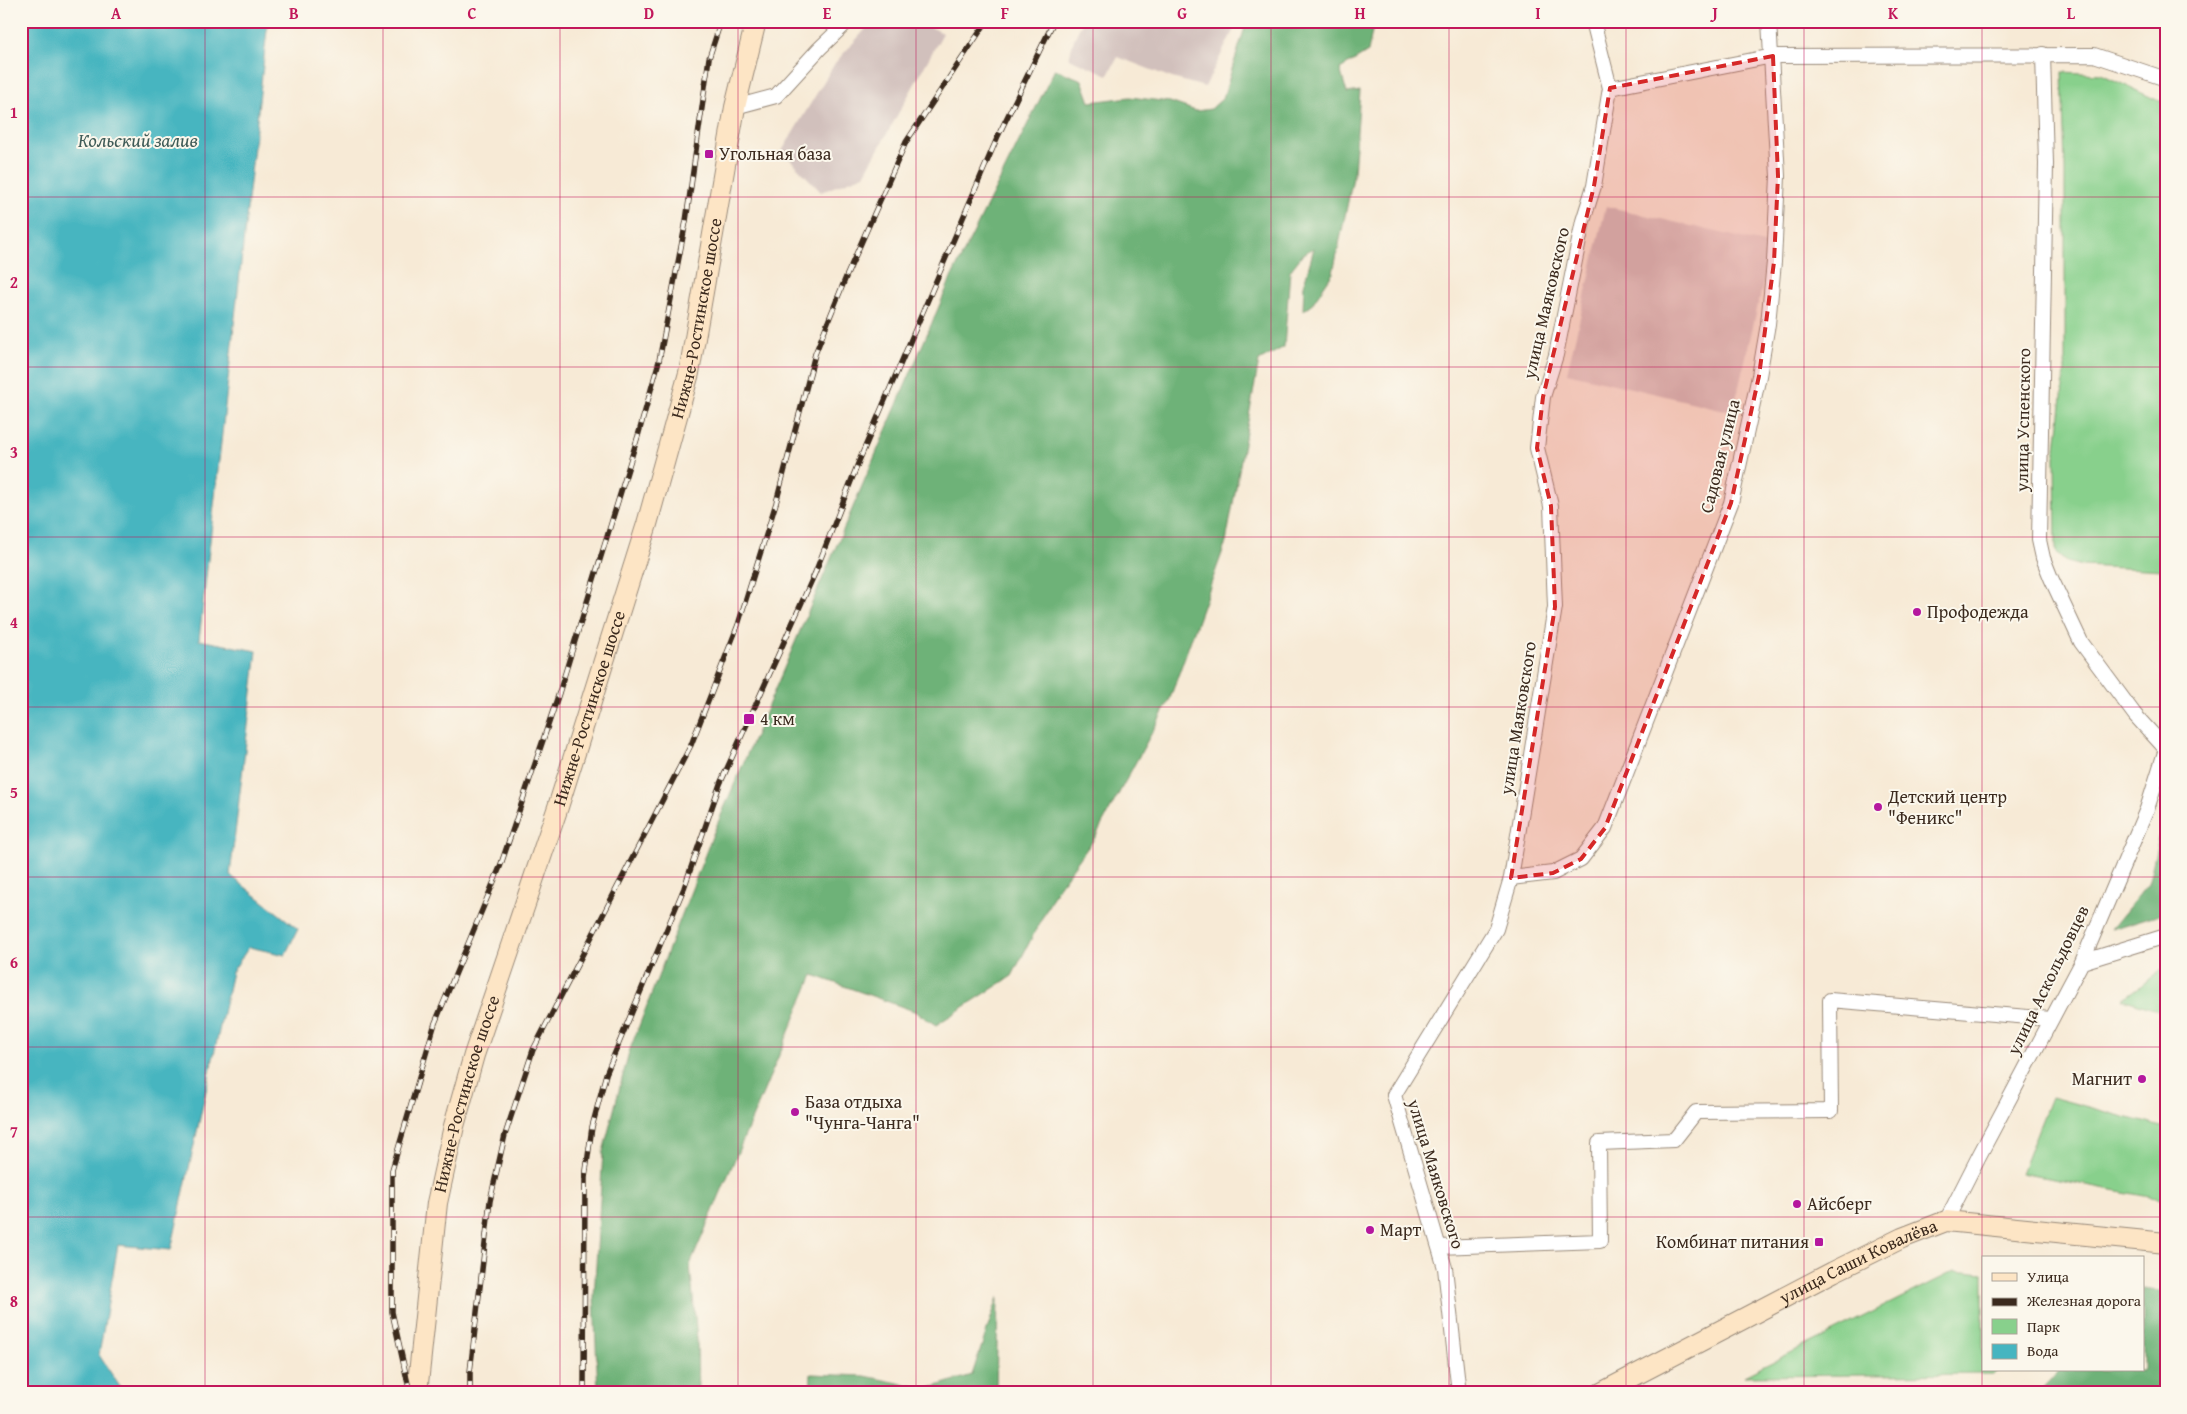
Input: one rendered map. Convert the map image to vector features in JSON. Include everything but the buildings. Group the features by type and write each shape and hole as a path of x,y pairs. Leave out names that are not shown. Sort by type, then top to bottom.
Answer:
{"street":[{"name":"Нижне-Ростинское шоссе","path":"417,1393 437,1203 454,1126 474,1055 558,807 647,524 686,382 714,234 735,107 756,21"},
{"path":"735,107 776,96 819,49 848,21"},
{"name":"улица Маяковского","path":"1459,1393 1445,1268 1394,1095 1496,929 1512,878 1555,607 1551,506 1537,448 1543,397 1556,355 1583,221 1594,186 1610,88 1593,21"},
{"name":"Садовая улица","path":"1512,878 1553,873 1582,859 1605,828 1731,503 1759,376 1768,324 1774,262 1778,176 1773,56 1769,21"},
{"name":"улица Успенского","path":"2043,54 2046,164 2040,540 2043,558 2050,578 2081,642 2135,714 2166,749"},
{"path":"1610,88 1773,56 2094,55 2166,79"},
{"name":"улица Аскольдовцев","path":"1946,1221 2082,962 2147,809 2166,749"},
{"path":"2082,962 2166,936"},
{"path":"1439,1247 1600,1241 1599,1143 1674,1140 1696,1112 1831,1111 1830,1000 2051,1019"},
{"name":"улица Саши Ковалёва","path":"1601,1393 1833,1272 1902,1238 1946,1221 2166,1243"}],"highlighted area":[{"path":"1773,56 1778,176 1774,262 1759,376 1731,503 1605,828 1581,859 1553,873 1511,878 1555,607 1551,506 1537,448 1543,397 1594,186 1610,88"}],"shaded area":[{"path":"873,21 918,21 943,33 864,175 821,192 782,151 835,63"},
{"path":"1083,21 1238,21 1205,87 1172,78 1118,57 1108,75 1069,58 1074,39"},
{"path":"1606,206 1772,245 1733,412 1567,373"}],"green space":[{"path":"1247,21 1374,21 1368,52 1340,69 1347,93 1360,91 1354,173 1333,273 1310,307 1303,310 1304,284 1314,248 1304,253 1290,271 1284,347 1259,361 1226,542 1169,701 1094,839 1056,891 1012,976 936,1025 914,1011 813,975 690,1265 697,1339 698,1393 598,1393 594,1297 603,1152 629,1052 713,834 952,276 1055,69 1082,80 1090,102 1130,97 1170,102 1196,111 1211,109 1223,98"},
{"path":"2062,72 2101,74 2159,101 2166,101 2164,570 2083,566 2067,562 2056,552 2055,457 2065,371 2065,167"},
{"path":"2166,810 2166,912 2111,929 2148,884"},
{"path":"2166,967 2166,1013 2123,999"},
{"path":"2051,1097 2166,1128 2166,1200 2021,1173"},
{"path":"1955,1271 1982,1274 1982,1372 1996,1372 1994,1374 1744,1376"},
{"path":"2144,1288 2166,1291 2166,1393 2038,1393 2057,1372 2144,1372"},
{"path":"998,1297 996,1393 810,1393 811,1374 865,1376 927,1389 972,1375"}],"water":[{"name":"Кольский залив","path":"21,21 268,21 199,640 257,651 230,875 298,929 285,955 249,947 232,972 171,1250 118,1245 99,1355 124,1393 21,1393"}],"railway":[{"path":"410,1393 392,1312 392,1170 435,1023 500,867 559,693 638,436 659,361 686,221 709,58 721,21"},
{"path":"470,1393 470,1372 490,1201 505,1135 533,1050 691,745 738,625 776,503 815,354 846,277 906,142 987,21"},
{"path":"584,1393 585,1178 592,1127 606,1074 684,888 720,784 815,573 859,461 998,136 1054,21"}],"place":[{"name":"Угольная база","path":"709,154"},
{"name":"Профодежда","path":"1917,612"},
{"name":"4 км","path":"749,719"},
{"name":"Детский центр \"Феникс\"","path":"1878,807"},
{"name":"Магнит","path":"2142,1079"},
{"name":"База отдыха \"Чунга-Чанга\"","path":"795,1112"},
{"name":"Айсберг","path":"1797,1204"},
{"name":"Март","path":"1370,1230"},
{"name":"Комбинат питания","path":"1819,1242"}]}
